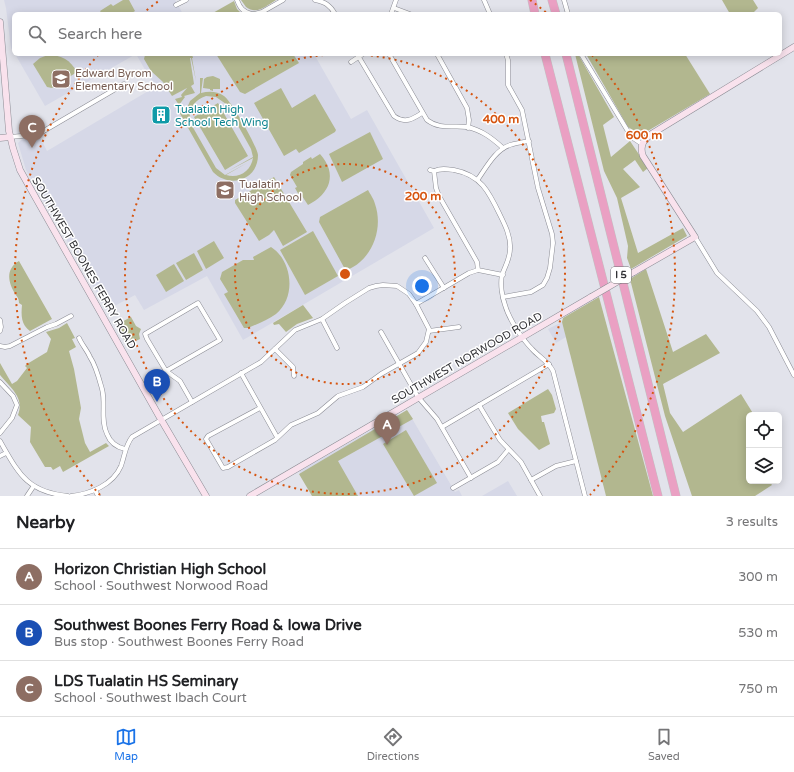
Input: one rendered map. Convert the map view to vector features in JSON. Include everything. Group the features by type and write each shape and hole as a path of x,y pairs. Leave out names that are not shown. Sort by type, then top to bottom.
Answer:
{"highway":[{"path":"532,0 535,12"},
{"path":"552,0 555,12"},
{"name":"I 5","path":"546,56 658,496"},
{"name":"I 5","path":"566,56 676,496"}],"street":[{"path":"176,5 186,0"},
{"path":"237,0 245,12"},
{"path":"262,12 283,0"},
{"path":"315,0 326,4 334,12"},
{"path":"392,12 396,0"},
{"path":"484,0 489,12"},
{"path":"564,0 567,12"},
{"path":"394,8 405,12"},
{"name":"SOUTHWEST BOONES FERRY ROAD","path":"0,22 10,137 20,170 161,420 206,496"},
{"path":"782,54 794,47"},
{"path":"351,62 358,56 394,116 400,120 408,120 422,113"},
{"path":"390,56 427,120 438,126 468,128 483,133 503,148"},
{"path":"438,56 467,108 469,120 468,128"},
{"path":"503,297 531,292 537,290 543,285 550,268 552,243 552,234 538,188 522,110 508,85 507,56"},
{"path":"582,56 629,133 633,138 642,144"},
{"path":"779,56 647,137 642,144 642,152 646,161 717,273 757,311 769,327 794,375"},
{"path":"0,138 39,133 124,84"},
{"path":"478,180 503,148 529,141"},
{"path":"478,270 477,262 439,196 432,170 439,169 460,171 478,180 489,193 505,226 510,239 510,258 503,274 502,290 505,307 522,337 533,350 549,364 554,376 585,496"},
{"name":"SOUTHWEST NORWOOD ROAD","path":"250,496 694,237"},
{"path":"425,258 444,288"},
{"path":"416,304 469,273 478,270 503,274"},
{"path":"71,496 83,495 94,490 115,476 120,467 127,443 132,437 261,362 295,330 322,319 344,303 376,286 390,285 400,288 409,294 428,324 429,331 426,342 418,353 363,387 338,396 318,413 291,425 277,437 224,468 221,466 206,439 208,436 260,408"},
{"path":"166,371 220,340 198,303 145,334 166,371 180,382 192,402"},
{"path":"0,346 10,346 71,316"},
{"path":"322,319 337,348"},
{"path":"0,320 0,331"},
{"path":"429,331 459,327"},
{"path":"381,332 418,397 434,415 442,427 471,478"},
{"path":"79,338 95,368 102,391 104,400 104,426 106,433 113,444 125,449"},
{"path":"275,349 293,368 294,376"},
{"path":"442,427 549,364"},
{"path":"241,373 277,437"},
{"path":"0,382 13,396 17,405 8,424 0,433"},
{"path":"480,405 500,440 521,462 540,496"},
{"path":"0,441 18,472 33,487 46,492 68,496"},
{"path":"454,488 498,462 508,450"},
{"path":"0,456 6,453"},
{"path":"532,480 556,466 576,461"},
{"path":"28,496 33,487"},
{"path":"94,490 98,496"}],"shaded area":[{"path":"4,0 175,0 182,12 12,12 12,50"},
{"name":"Edward Byrom Elementary School","path":"16,56 132,56 45,106"},
{"name":"Tualatin High School","path":"137,56 315,56 351,119 367,110 434,228 243,340 207,276 144,310 135,295 107,310 26,170 18,143 21,140 40,137 47,151 155,87"},
{"path":"562,322 566,337 556,343 548,329"},
{"path":"407,410 455,492 459,490 462,496 313,496 299,471"},
{"path":"508,481 517,496 482,496"}],"green space":[{"path":"123,0 129,0 135,11 100,11 111,4 113,6"},
{"path":"241,0 276,0 261,9 254,10 246,7"},
{"path":"722,0 753,0 758,8 754,12 729,12"},
{"path":"234,1 240,12 215,12"},
{"path":"45,56 61,57 68,61 77,72 52,88 47,87 33,64 40,58"},
{"path":"145,56 192,56 196,81 190,58 194,84 191,86 195,93 184,96 185,97 179,105 175,99 182,97 181,95 187,88 172,96 163,82 151,71 144,59"},
{"path":"217,56 294,56 299,63 245,94 240,92"},
{"path":"575,56 579,56 614,117 603,125 611,157 630,141 648,168 643,172 635,160 623,169 640,187 621,198 638,253 683,228 687,236 631,269 627,258 628,246 617,198 604,171"},
{"path":"587,56 686,56 710,94 641,135 628,127"},
{"path":"213,76 220,79 220,89 213,89 213,91 203,88 204,79"},
{"path":"200,78 203,78 201,93 213,92 224,96 238,115 249,134 258,155 257,164 248,176 235,181 227,180 213,172 178,110 182,108 185,113 190,101 200,93","holes":["206,96 216,97 226,104 251,149 253,157 228,171 253,158 250,167 240,175 226,175 247,163 225,175 216,168 191,124 190,115 194,103"]},
{"path":"281,88 292,108 315,94 336,130 335,132 299,153 296,149 284,156 254,103"},
{"path":"218,103 248,156 225,170 194,117 199,114 197,112 195,113 192,109 194,106 203,112"},
{"path":"370,132 383,159 342,182 329,154"},
{"path":"320,154 326,161 329,169 329,183 322,195 308,205 302,196 300,197 295,188 297,187 290,175 291,172 303,164 303,162"},
{"path":"274,177 307,232 283,246 274,230 259,241 235,203 235,200"},
{"path":"368,190 374,200 378,220 374,243 366,256 346,271 319,222 320,217"},
{"path":"313,231 338,276 305,295 280,250"},
{"path":"214,241 224,258 206,269 197,251"},
{"path":"271,247 284,261 287,269 289,289 287,298 283,307 276,314 248,328 244,328 224,294 228,292 220,279 222,272 243,260 254,260 253,257"},
{"path":"194,253 203,270 186,280 176,263"},
{"path":"19,261 52,319 30,331 23,323 22,305 19,303 9,278 10,270"},
{"path":"174,264 184,281 166,292 156,275"},
{"path":"646,269 673,352 706,334 720,353 663,384 670,413 683,432 741,394 752,412 746,412 746,484 772,485 755,496 692,496 665,416 630,279"},
{"path":"599,297 653,496 606,496 562,322 563,318"},
{"path":"303,305 313,318 297,324 286,332 279,324 274,325 273,323"},
{"path":"131,317 136,326 141,329 139,334 140,339 127,345 116,325"},
{"path":"67,323 75,338 72,339 76,347 69,351 81,408 79,419 85,443 90,452 106,443 109,446 63,472 60,466 53,470 51,467 45,467 30,442 31,427 18,415 20,403 12,388 0,375 0,363 12,384 17,381 27,368 25,366 27,364 47,352 51,339 46,332 59,328"},
{"path":"548,389 552,395 556,409 554,413 541,416 550,444 539,450 518,429 508,413"},
{"path":"407,410 413,419 338,461 358,496 312,496 299,474"},
{"path":"406,430 437,483 414,496 383,444"}],"place":[{"name":"Edward Byrom Elementary School","path":"61,79"},
{"name":"Tualatin High School Tech Wing","path":"161,115"},
{"name":"LDS Tualatin HS Seminary","path":"32,148"},
{"name":"Tualatin High School","path":"225,190"},
{"name":"Southwest Boones Ferry Road & Iowa Drive","path":"157,402"},
{"name":"Horizon Christian High School","path":"387,445"}]}
